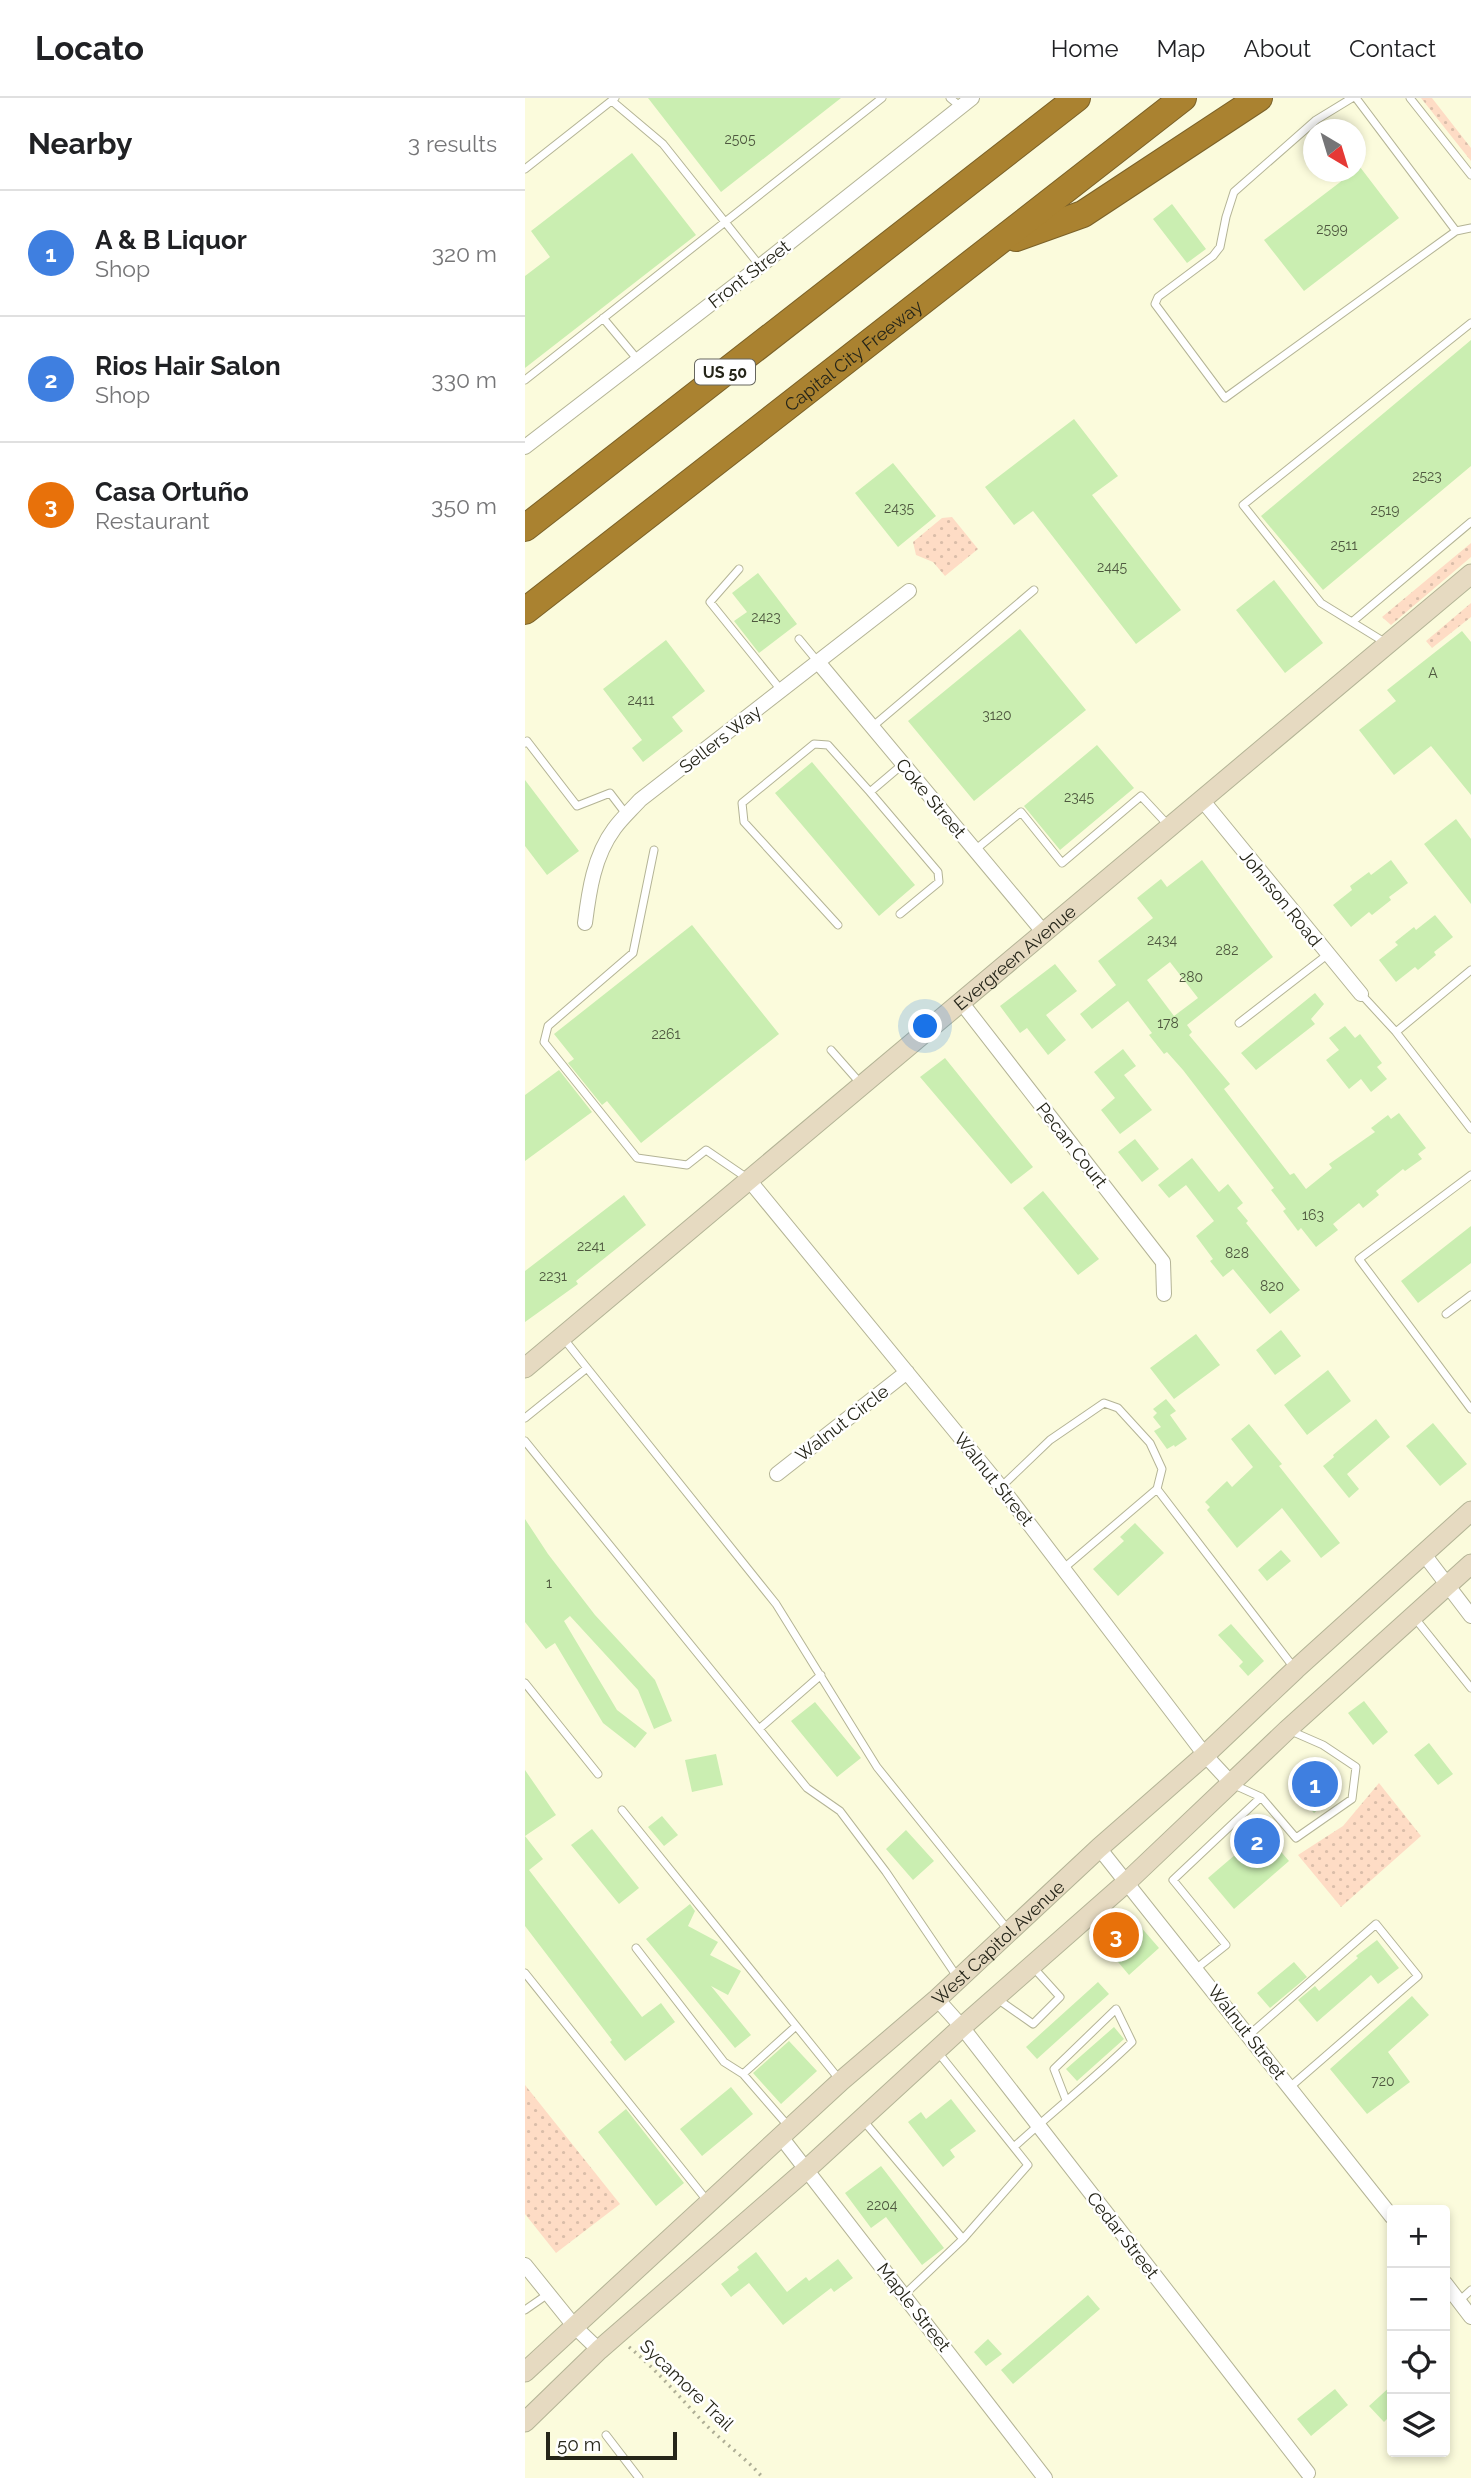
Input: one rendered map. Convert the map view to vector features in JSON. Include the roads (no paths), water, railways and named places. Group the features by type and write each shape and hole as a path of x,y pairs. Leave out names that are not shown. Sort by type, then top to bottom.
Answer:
{"highway":[{"path":"925,216 1054,98"},
{"name":"US 50","path":"525,528 1077,98"},
{"name":"Capital City Freeway","path":"525,611 1182,98"},
{"path":"995,245 1083,214 1259,98"}],"main road":[{"name":"Evergreen Avenue","path":"525,1368 1471,574"},
{"name":"West Capitol Avenue","path":"525,2372 841,2081 937,1999 1471,1511"},
{"path":"525,2422 599,2350 807,2169 995,1997 1128,1881 1287,1730 1471,1564"}],"street":[{"name":"Front Street","path":"525,447 760,266 961,101"},
{"name":"Sellers Way","path":"585,923 597,862 613,830 640,800 909,592"},
{"name":"Coke Street","path":"818,662 1045,934"},
{"name":"Johnson Road","path":"1203,801 1327,955 1361,993"},
{"name":"Pecan Court","path":"961,1002 1163,1262 1164,1294"},
{"name":"Walnut Street","path":"749,1180 1001,1487 1205,1755 1231,1783"},
{"name":"Walnut Circle","path":"776,1474 907,1372"},
{"path":"1423,1553 1471,1616"},
{"name":"Walnut Street","path":"1100,1848 1387,2211"},
{"name":"Cedar Street","path":"937,1999 962,2027 1308,2473"},
{"name":"Maple Street","path":"786,2133 807,2169 1045,2478"},
{"path":"525,2265 575,2327 599,2350"},
{"path":"1450,2289 1471,2317"}],"lane":[{"path":"525,380 882,98"},
{"path":"1456,230 1354,98 1316,120 1234,192 1220,247 1213,256 1158,297 1155,304 1225,398 1456,230 1471,228"},
{"path":"1410,98 1471,175"},
{"path":"525,169 613,99 663,144 760,266"},
{"path":"603,318 638,360"},
{"path":"1387,644 1321,603 1243,505 1471,323"},
{"path":"1352,622 1471,522"},
{"path":"739,569 711,602 782,690"},
{"path":"872,727 1034,590"},
{"path":"799,639 818,662"},
{"path":"525,743 527,741 577,806 610,793 627,815"},
{"path":"838,925 744,822 742,803 814,744 828,745 938,873 939,882 900,914"},
{"path":"870,792 903,764"},
{"path":"975,850 1021,812 1062,863 1141,796 1171,828"},
{"path":"654,850 633,953 548,1026 544,1042 637,1158 687,1165 706,1150 749,1180"},
{"path":"1240,1023 1327,955"},
{"path":"1396,1032 1471,970"},
{"path":"1361,993 1396,1032 1471,1129"},
{"path":"831,1050 862,1086"},
{"path":"1471,1175 1359,1259 1471,1409"},
{"path":"1446,1314 1471,1295"},
{"path":"562,1337 776,1604 877,1767 1009,1931"},
{"path":"525,1418 587,1368"},
{"path":"1001,1487 1050,1440 1104,1403 1118,1408 1150,1443 1162,1469 1157,1489 1064,1568"},
{"path":"525,1441 807,1788 840,1811 886,1872 957,1978"},
{"path":"1157,1489 1296,1669"},
{"path":"1414,1616 1471,1688"},
{"path":"759,1729 821,1675"},
{"path":"525,1683 598,1774"},
{"path":"1231,1783 1261,1797 1296,1838 1352,1799 1356,1768 1323,1745 1287,1730"},
{"path":"1196,1968 1226,1945 1173,1880 1261,1797"},
{"path":"622,1810 841,2081"},
{"path":"1249,2035 1376,1924 1418,1976 1290,2087"},
{"path":"636,1948 724,2062 743,2074 786,2133"},
{"path":"995,1997 1033,2024 1060,1997 1031,1965"},
{"path":"525,1973 709,2204"},
{"path":"1014,2147 1132,2042 1117,2009 1054,2069 1066,2100"},
{"path":"743,2074 796,2026"},
{"path":"904,2295 963,2239 1028,2165 937,2050"},
{"path":"861,2119 963,2239"},
{"path":"1459,2301 1471,2290"},
{"path":"525,2310 548,2294"},
{"path":"605,2435 639,2478"}],"place":[{"name":"A & B Liquor","path":"1315,1784"},
{"name":"Rios Hair Salon","path":"1257,1841"},
{"name":"Casa Ortuño","path":"1116,1935"}]}
